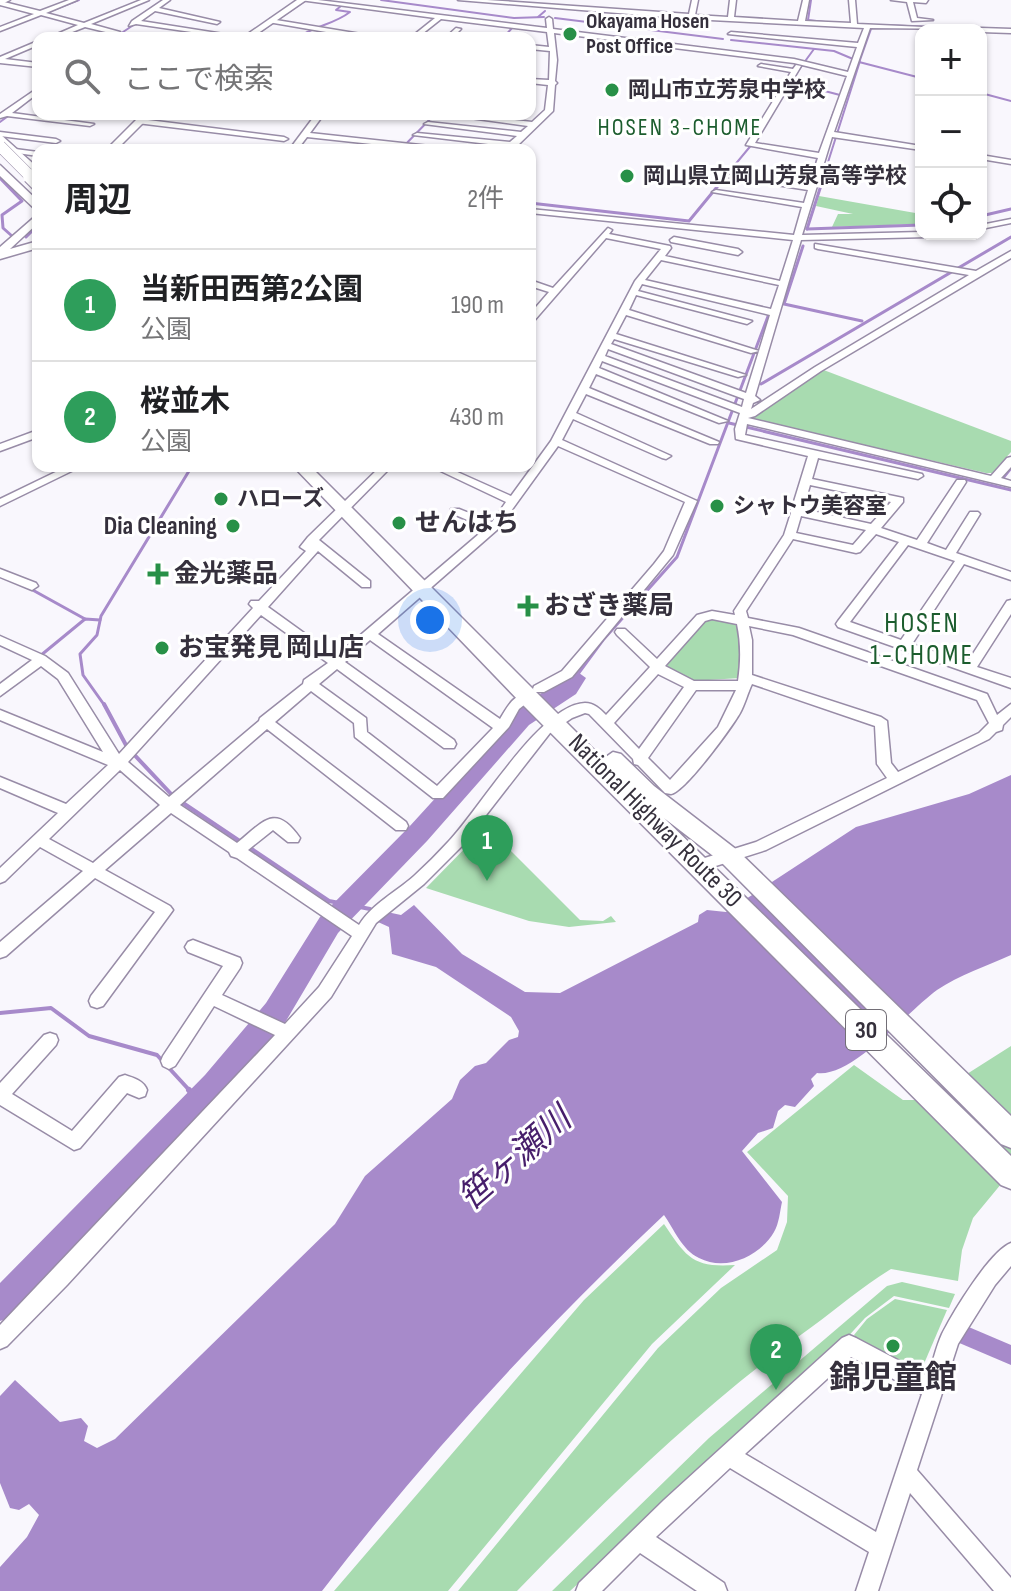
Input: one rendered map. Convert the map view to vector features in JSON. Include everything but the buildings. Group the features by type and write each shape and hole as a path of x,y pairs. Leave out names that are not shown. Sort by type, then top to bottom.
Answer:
{"highway":[{"path":"0,136 3,149 32,188"},
{"path":"3,149 32,157"},
{"path":"0,158 32,190"},
{"path":"0,169 32,192"},
{"name":"National Highway Route 30","path":"308,472 348,504"},
{"name":"National Highway Route 30","path":"322,472 348,504 700,865 1011,1175"},
{"name":"National Highway Route 30","path":"546,706 646,792 737,864 1011,1135"}],"main road":[{"path":"256,32 302,0"},
{"path":"117,144 141,120"},
{"path":"0,254 32,223"},
{"path":"0,254 32,246"}],"street":[{"path":"0,29 74,0"},
{"path":"67,32 146,0"},
{"path":"120,32 167,0"},
{"path":"302,0 551,32 795,71"},
{"path":"461,0 551,3 801,24 915,26"},
{"path":"631,0 631,12"},
{"path":"691,17 695,0"},
{"path":"731,19 733,0"},
{"path":"801,24 806,0"},
{"path":"814,9 815,0"},
{"path":"852,0 854,25"},
{"path":"898,0 925,1 931,24"},
{"path":"910,1 914,20 926,24"},
{"path":"2,2 114,32"},
{"path":"514,144 543,118 553,93 553,49 548,11 551,3"},
{"path":"155,9 217,22"},
{"path":"421,32 440,17"},
{"path":"711,60 741,20"},
{"path":"274,21 340,32"},
{"path":"136,23 202,32"},
{"path":"867,27 833,134 822,156 799,240 781,283 744,395 740,437 918,476"},
{"path":"455,32 458,29"},
{"path":"987,30 1011,31"},
{"path":"551,32 803,63 851,75"},
{"path":"731,34 861,45"},
{"path":"0,60 32,46"},
{"path":"536,48 553,49"},
{"path":"0,60 32,64"},
{"path":"803,63 755,133 752,146 822,156"},
{"path":"536,82 554,83"},
{"path":"536,92 553,93"},
{"path":"5,117 32,95"},
{"path":"5,117 32,119"},
{"path":"5,117 72,130"},
{"path":"536,117 543,118"},
{"path":"41,120 90,124"},
{"path":"163,120 284,139"},
{"path":"315,120 301,142 319,144"},
{"path":"494,120 535,125"},
{"path":"428,124 524,135"},
{"path":"833,134 915,147"},
{"path":"309,135 388,144"},
{"path":"417,135 487,144"},
{"path":"0,136 56,141"},
{"path":"987,158 1011,162"},
{"path":"729,177 814,189"},
{"path":"716,192 809,206"},
{"path":"536,212 799,240 976,274"},
{"path":"536,313 616,220"},
{"path":"987,226 1011,221"},
{"path":"536,469 556,441 639,281 685,228"},
{"path":"604,235 667,248"},
{"path":"799,240 915,235"},
{"path":"674,240 738,252"},
{"path":"740,418 1011,254"},
{"path":"660,257 781,283"},
{"path":"639,281 771,312"},
{"path":"536,285 555,291"},
{"path":"633,292 747,321"},
{"path":"536,306 541,308"},
{"path":"623,311 754,351"},
{"path":"609,340 744,395 768,401"},
{"path":"609,340 741,375"},
{"path":"600,357 740,418 1002,481 1011,460"},
{"path":"593,369 723,421"},
{"path":"583,389 714,442"},
{"path":"570,414 666,456"},
{"path":"0,448 32,435"},
{"path":"0,1339 60,1278 281,1029 325,992 381,908 419,880 466,833 567,674 669,552 691,501 556,441"},
{"path":"309,683 361,721 360,734 438,794 501,727 514,706 589,708 670,789 715,742 737,711 746,681 740,611 790,535 814,454"},
{"path":"0,503 65,472"},
{"path":"0,877 126,755 261,609 348,504 381,472"},
{"path":"448,472 513,501"},
{"path":"0,951 173,799 494,527 534,472"},
{"path":"790,535 856,549 899,500 805,481"},
{"path":"920,545 961,482"},
{"path":"455,511 494,527"},
{"path":"795,511 873,529 1010,574"},
{"path":"904,646 955,557 974,514"},
{"path":"906,540 842,624 1011,683"},
{"path":"315,542 366,584"},
{"path":"0,573 32,586"},
{"path":"970,668 1011,604"},
{"path":"261,609 449,744"},
{"path":"606,723 705,616 795,631 982,697 997,727"},
{"path":"621,632 657,667 692,686 746,681 876,720 882,724 884,764 895,779"},
{"path":"368,633 501,727"},
{"path":"0,640 39,658 70,686 126,755 127,767 242,847 334,919 361,934"},
{"path":"0,691 39,658"},
{"path":"639,760 692,686"},
{"path":"700,865 737,864 761,846 997,727 1010,711"},
{"path":"0,715 126,755"},
{"path":"265,721 401,826"},
{"path":"0,782 68,811"},
{"path":"242,847 273,822 293,838"},
{"path":"39,840 165,910 97,1001"},
{"path":"169,1061 234,963 193,947"},
{"path":"211,997 281,1029"},
{"path":"50,1040 0,1096 74,1142 125,1083 139,1090"},
{"path":"867,1591 950,1339 988,1278 1011,1252"},
{"path":"587,1591 728,1455 849,1345 932,1389"},
{"path":"728,1455 881,1547"},
{"path":"907,1474 1008,1591"},
{"path":"639,1539 716,1591"}],"green space":[{"path":"819,196 915,213 915,224 832,227 838,214 853,214 816,206"},
{"path":"821,369 1011,441 1011,452 992,473 986,473 752,419"},
{"path":"713,617 739,626 740,678 693,681 668,670 667,663 705,618"},
{"path":"479,834 494,834 580,920 603,921 611,916 616,922 569,927 529,921 426,888"},
{"path":"1011,1046 1011,1172 973,1218 962,1250 958,1281 891,1269 773,1356 696,1419 587,1520 517,1591 458,1591 658,1348 721,1288 777,1250 787,1222 788,1196 747,1152 854,1065 903,1100 926,1100"},
{"path":"664,1224 678,1245 692,1258 709,1264 735,1265 652,1344 448,1591 334,1591 584,1300"},
{"path":"902,1282 955,1294 949,1308 894,1296 865,1318 843,1342 570,1591 552,1591 709,1438 887,1286"},
{"path":"895,1299 947,1310 920,1373 860,1343 854,1335 867,1319"}],"water":[{"name":"笹ヶ瀬川","path":"1011,775 1011,955 937,990 863,1054 831,1072 817,1073 811,1079 814,1086 795,1107 785,1105 778,1111 773,1128 758,1133 742,1151 782,1202 776,1229 760,1248 731,1262 709,1262 688,1250 664,1215 573,1304 486,1396 402,1492 322,1591 0,1591 0,1567 27,1537 39,1515 29,1504 19,1510 10,1508 0,1483 0,1396 15,1380 60,1422 81,1418 88,1426 84,1441 97,1448 115,1439 335,1224 365,1176 452,1099 460,1080 475,1066 486,1063 509,1040 518,1037 519,1031 511,1017 436,967 392,954 389,927 378,922 387,912 401,915 414,905 462,954 525,992 560,993 698,922 699,915 707,910 726,912 856,827 969,794"}],"waterway":[{"path":"48,12 79,0"},
{"path":"381,0 514,18 544,17"},
{"path":"811,0 808,20 825,22"},
{"path":"260,32 305,1"},
{"path":"308,32 350,12 336,10 341,6"},
{"path":"538,17 545,11"},
{"path":"555,18 723,39"},
{"path":"123,32 138,22"},
{"path":"882,25 915,26"},
{"path":"508,32 513,27"},
{"path":"860,60 871,29"},
{"path":"731,40 834,51 853,59"},
{"path":"795,75 814,49"},
{"path":"823,178 860,62"},
{"path":"860,62 915,76"},
{"path":"790,82 840,95 839,99"},
{"path":"987,95 1011,101"},
{"path":"819,154 834,111"},
{"path":"0,122 11,114"},
{"path":"406,144 429,120"},
{"path":"724,178 753,143"},
{"path":"814,172 817,159"},
{"path":"536,204 689,221 726,176"},
{"path":"824,176 807,229 915,225"},
{"path":"0,178 22,201 2,215 3,228 12,236"},
{"path":"987,215 1011,209"},
{"path":"26,237 32,231"},
{"path":"761,384 1011,237"},
{"path":"803,246 784,304 862,321"},
{"path":"575,678 603,640 677,557 770,311"},
{"path":"729,423 1011,490"},
{"path":"999,483 1011,468"},
{"path":"105,706 83,675 80,654 97,635 101,616 188,472"},
{"path":"29,588 85,619"},
{"path":"40,656 85,619"},
{"path":"85,619 100,620"},
{"path":"0,1305 44,1265 215,1084 276,1012 329,925 418,834 521,719 568,688 575,678"},
{"path":"104,704 127,747 173,796"},
{"path":"180,801 329,901 370,909"},
{"path":"0,1013 51,1008 89,1036 157,1055 191,1092"},
{"path":"189,1090 199,1101"},
{"path":"964,1335 1011,1355"}],"place":[{"name":"Okayama Hosen Post Office","path":"570,34"},
{"name":"岡山市立芳泉中学校","path":"612,90"},
{"name":"岡山県立岡山芳泉高等学校","path":"627,176"},
{"name":"ハローズ","path":"221,499"},
{"name":"シャトウ美容室","path":"717,506"},
{"name":"せんはち","path":"399,523"},
{"name":"Dia Cleaning","path":"233,526"},
{"name":"金光薬品","path":"158,574"},
{"name":"おざき薬局","path":"528,606"},
{"name":"お宝発見 岡山店","path":"162,648"},
{"name":"当新田西第2公園","path":"487,881"},
{"name":"錦児童館","path":"893,1346"},
{"name":"桜並木","path":"776,1390"}],"district":[{"name":"HOSEN 3-CHOME","path":"680,127"},
{"name":"HOSEN 1-CHOME","path":"922,639"}]}
